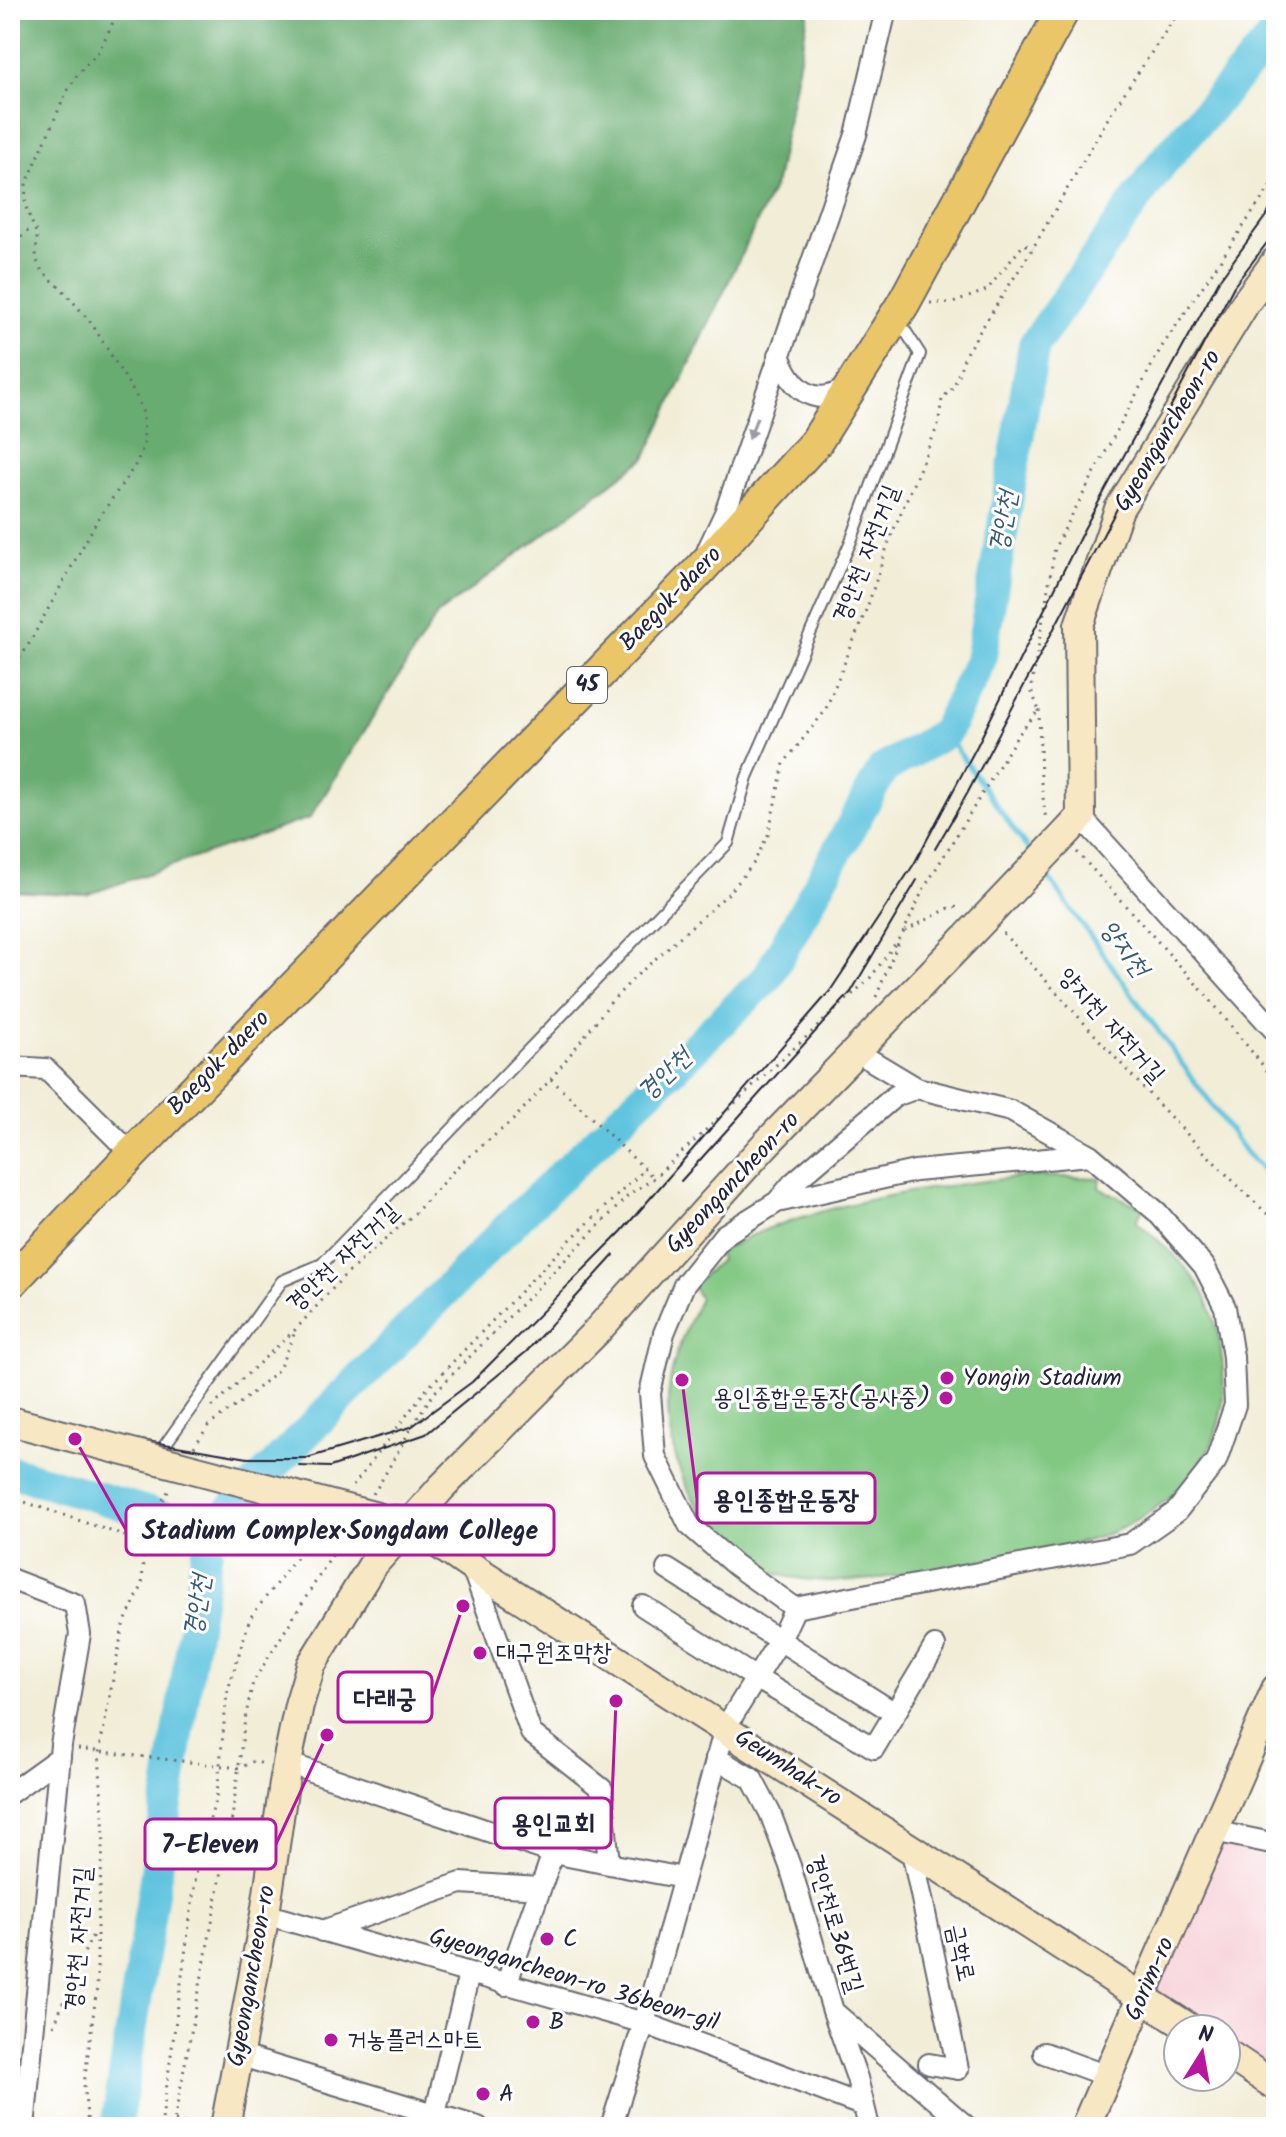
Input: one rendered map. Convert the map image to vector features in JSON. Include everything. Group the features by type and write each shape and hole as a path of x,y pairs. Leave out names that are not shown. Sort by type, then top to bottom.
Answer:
{"main road":[{"name":"Baegok-daero","path":"15,1265 132,1154 697,573 816,442 899,310 1063,10"},
{"name":"Gyeongancheon-ro","path":"225,2127 265,1914 287,1763 311,1665 372,1566 442,1487 596,1332 765,1145 1074,824 1079,625 1119,509 1246,302 1276,261"},
{"name":"Geumhak-ro","path":"10,1421 410,1524 472,1567 1168,2013"},
{"name":"Gorim-ro","path":"1085,2127 1276,1689"},
{"path":"1242,2064 1276,2086"}],"street":[{"path":"697,573 725,513 856,135 886,10"},
{"path":"779,355 792,381 808,394 820,398 835,396 853,382"},
{"path":"1074,824 1276,1032"},
{"path":"857,1052 917,1088 1011,1111 1090,1155 1157,1212 1204,1266 1225,1307 1233,1357 1235,1405 1216,1461 1177,1511 1130,1544 795,1608 735,1565 689,1525 655,1456 650,1393 664,1333 684,1285 724,1235 777,1202 793,1183 895,1096 917,1088"},
{"path":"10,1067 46,1069 132,1154"},
{"path":"777,1202 915,1171 1090,1155"},
{"path":"472,1567 531,1733 602,1789 609,1864"},
{"path":"667,1569 781,1638 893,1712"},
{"path":"10,1579 75,1604 80,1634 60,1757 24,2127"},
{"path":"643,1606 874,1748 935,1646"},
{"path":"611,2127 644,2023 725,1728 781,1638 795,1608"},
{"path":"10,1793 60,1757"},
{"name":"경안천로36번길","path":"716,1758 752,1779 770,1813 790,1866 833,2011 857,2078 869,2127"},
{"path":"287,1763 553,1853 683,1878"},
{"path":"1214,1831 1276,1844"},
{"name":"금학로","path":"911,1847 958,2069 929,2064"},
{"path":"506,1985 553,1853"},
{"path":"322,1931 461,1883 540,1888"},
{"name":"Gyeongancheon-ro 36beon-gil","path":"265,1914 644,2023 864,2106"},
{"path":"435,2114 469,1974"},
{"path":"833,2011 967,2127"},
{"path":"1044,2053 1107,2076"},
{"path":"238,2055 478,2127"}],"lane":[{"path":"156,1458 282,1281 322,1264 728,843 747,777 851,541 920,354 899,310"}],"path":[{"path":"10,671 26,649 98,519 136,464 144,445 143,413 136,396 92,324 42,271 36,259 37,235 25,205 26,185 69,86 99,51 119,10"},
{"name":"경안천 자전거길","path":"203,1415 296,1329 343,1277 415,1213 460,1164 513,1120 627,986 730,892 753,864 768,835 784,763 825,711 868,605 889,541 938,425 942,399 954,386 966,353 1033,248 1118,101 1180,10"},
{"path":"923,890 1018,735 1039,710 1031,690 1055,547 1161,348 1276,178"},
{"path":"10,249 33,228"},
{"path":"899,310 953,303 987,290 1024,244 1033,248"},
{"path":"875,999 903,933 953,906 967,912"},
{"name":"양지천 자전거길","path":"995,925 1146,1091 1276,1222"},
{"path":"551,1079 654,1178"},
{"path":"196,1445 208,1426 279,1369 296,1329"},
{"path":"10,1497 125,1536 146,1553"},
{"name":"경안천 자전거길","path":"88,2127 84,2084 97,1987 97,1927 104,1835 99,1753 123,1626 142,1586 145,1530"},
{"path":"99,1753 240,1768 254,1761"},
{"path":"32,2045 55,2025 76,1969 97,1927"},
{"path":"175,2121 201,2127"}],"shaded area":[{"path":"1214,1831 1276,1844 1276,2070 1242,2058 1242,2013 1168,2013 1143,1996"}],"green space":[{"path":"10,10 809,10 776,182 645,458 437,615 310,818 86,895 10,891"},
{"name":"Yongin Stadium","path":"1030,1176 1100,1178 1099,1188 1143,1208 1136,1221 1183,1265 1205,1296 1220,1345 1223,1399 1210,1447 1191,1475 1167,1499 1126,1526 1090,1540 1052,1549 900,1576 850,1581 801,1579 776,1574 744,1558 718,1533 693,1498 683,1478 671,1436 668,1414 672,1371 700,1298 692,1286 720,1260 718,1252 775,1226 838,1207 901,1194"}],"waterway":[{"name":"경안천","path":"116,2127 210,1531 522,1213 767,978 883,769 945,733 980,661 1034,345 1162,163 1276,33"},
{"name":"양지천","path":"945,733 1032,855"},
{"name":"양지천","path":"1043,870 1246,1153 1276,1183"},
{"path":"10,1471 210,1531"}],"tram line":[{"path":"10,1418 248,1458 307,1458 411,1427 472,1382 621,1232 830,991 914,864 977,746 1084,529 1220,279 1276,202"},
{"path":"935,849 967,794 1234,286 1276,231"},
{"path":"681,1181 851,992 917,880"},
{"path":"299,1466 330,1467 426,1434 526,1352 614,1255"},
{"path":"10,1431 144,1456 199,1462"}],"place":[{"name":"Yongin Stadium","path":"947,1378"},
{"name":"용인종합운동장","path":"682,1380"},
{"name":"용인종합운동장(공사중)","path":"946,1398"},
{"name":"Stadium Complex·Songdam College","path":"75,1439"},
{"name":"다래궁","path":"463,1606"},
{"name":"대구원조막창","path":"480,1653"},
{"name":"용인교회","path":"616,1701"},
{"name":"7-Eleven","path":"327,1735"},
{"name":"C","path":"547,1939"},
{"name":"B","path":"533,2022"},
{"name":"거농플러스마트","path":"331,2040"},
{"name":"A","path":"483,2094"}]}
